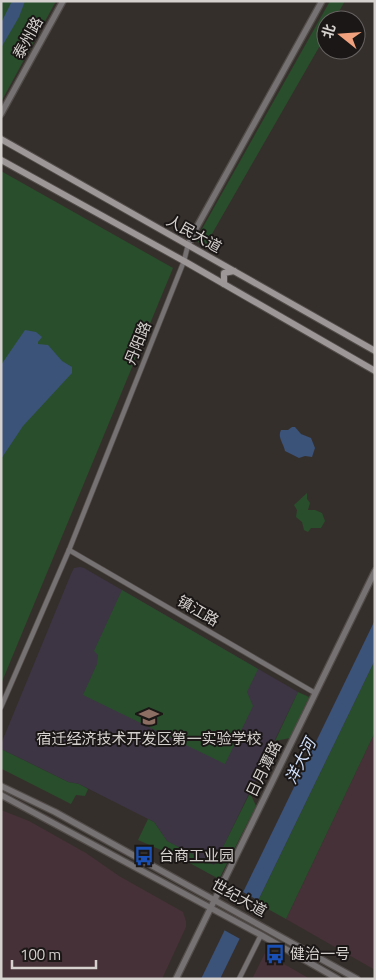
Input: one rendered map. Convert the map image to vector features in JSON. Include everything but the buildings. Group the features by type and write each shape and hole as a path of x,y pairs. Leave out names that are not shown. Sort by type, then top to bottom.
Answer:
{"main road":[{"name":"人民大道","path":"1,139 375,351"},
{"name":"人民大道","path":"1,160 184,261 375,371"},
{"path":"224,284 224,274 234,271"}],"street":[{"name":"泰州路","path":"1,114 63,1"},
{"name":"丹阳路","path":"1,707 69,550 184,261 188,245 322,1"},
{"name":"镇江路","path":"69,550 315,693"},
{"name":"日月潭路","path":"176,979 375,571"},
{"name":"世纪大道","path":"1,786 55,812 357,979"},
{"name":"世纪大道","path":"1,795 261,935 338,979"},
{"path":"239,979 261,935"}],"shaded area":[{"name":"宿迁经济技术开发区第一实验学校","path":"80,567 298,692 214,866 167,841 154,822 79,784 68,782 1,749 1,744 71,574 74,568"},
{"path":"375,732 375,970 286,919"},
{"path":"1,810 29,821 86,853 119,876 183,912 186,927 162,979 1,979"},
{"path":"265,953 310,979 252,979"}],"green space":[{"path":"1,1 56,1 1,102"},
{"path":"330,1 345,1 340,10 325,10"},
{"path":"316,26 316,52 205,246 198,242 198,236"},
{"path":"1,171 173,268 1,684"},
{"path":"307,493 307,499 310,503 308,510 322,513 325,521 321,528 311,528 308,532 304,530 302,522 296,517 297,510 294,505"},
{"path":"122,590 258,669 247,692 253,706 225,764 83,695 97,664 98,655 94,651"},
{"path":"375,660 375,732 286,919 257,903"},
{"path":"298,692 309,697 290,738 275,741"},
{"path":"1,749 68,782 79,784 88,789 85,796 76,795 71,804 2,769"},
{"path":"250,793 256,806 219,879 186,861 138,840 148,819 154,822 167,841 214,865"}],"water":[{"path":"12,1 25,1 19,17 1,48 1,23"},
{"path":"25,330 36,332 42,337 38,344 48,345 62,361 72,367 72,373 23,426 1,459 1,365"},
{"path":"295,427 301,434 311,438 315,448 312,457 305,456 299,458 285,451 280,433 281,430 288,430"},
{"path":"375,620 375,660 220,979 201,979"}],"pier":[{"path":"243,892 261,902 242,940 224,930"}],"place":[{"name":"宿迁经济技术开发区第一实验学校","path":"149,717"},
{"name":"台商工业园","path":"144,856"},
{"name":"健治一号","path":"275,954"}],"water label":[{"name":"洋大河","path":"300,761"}]}
